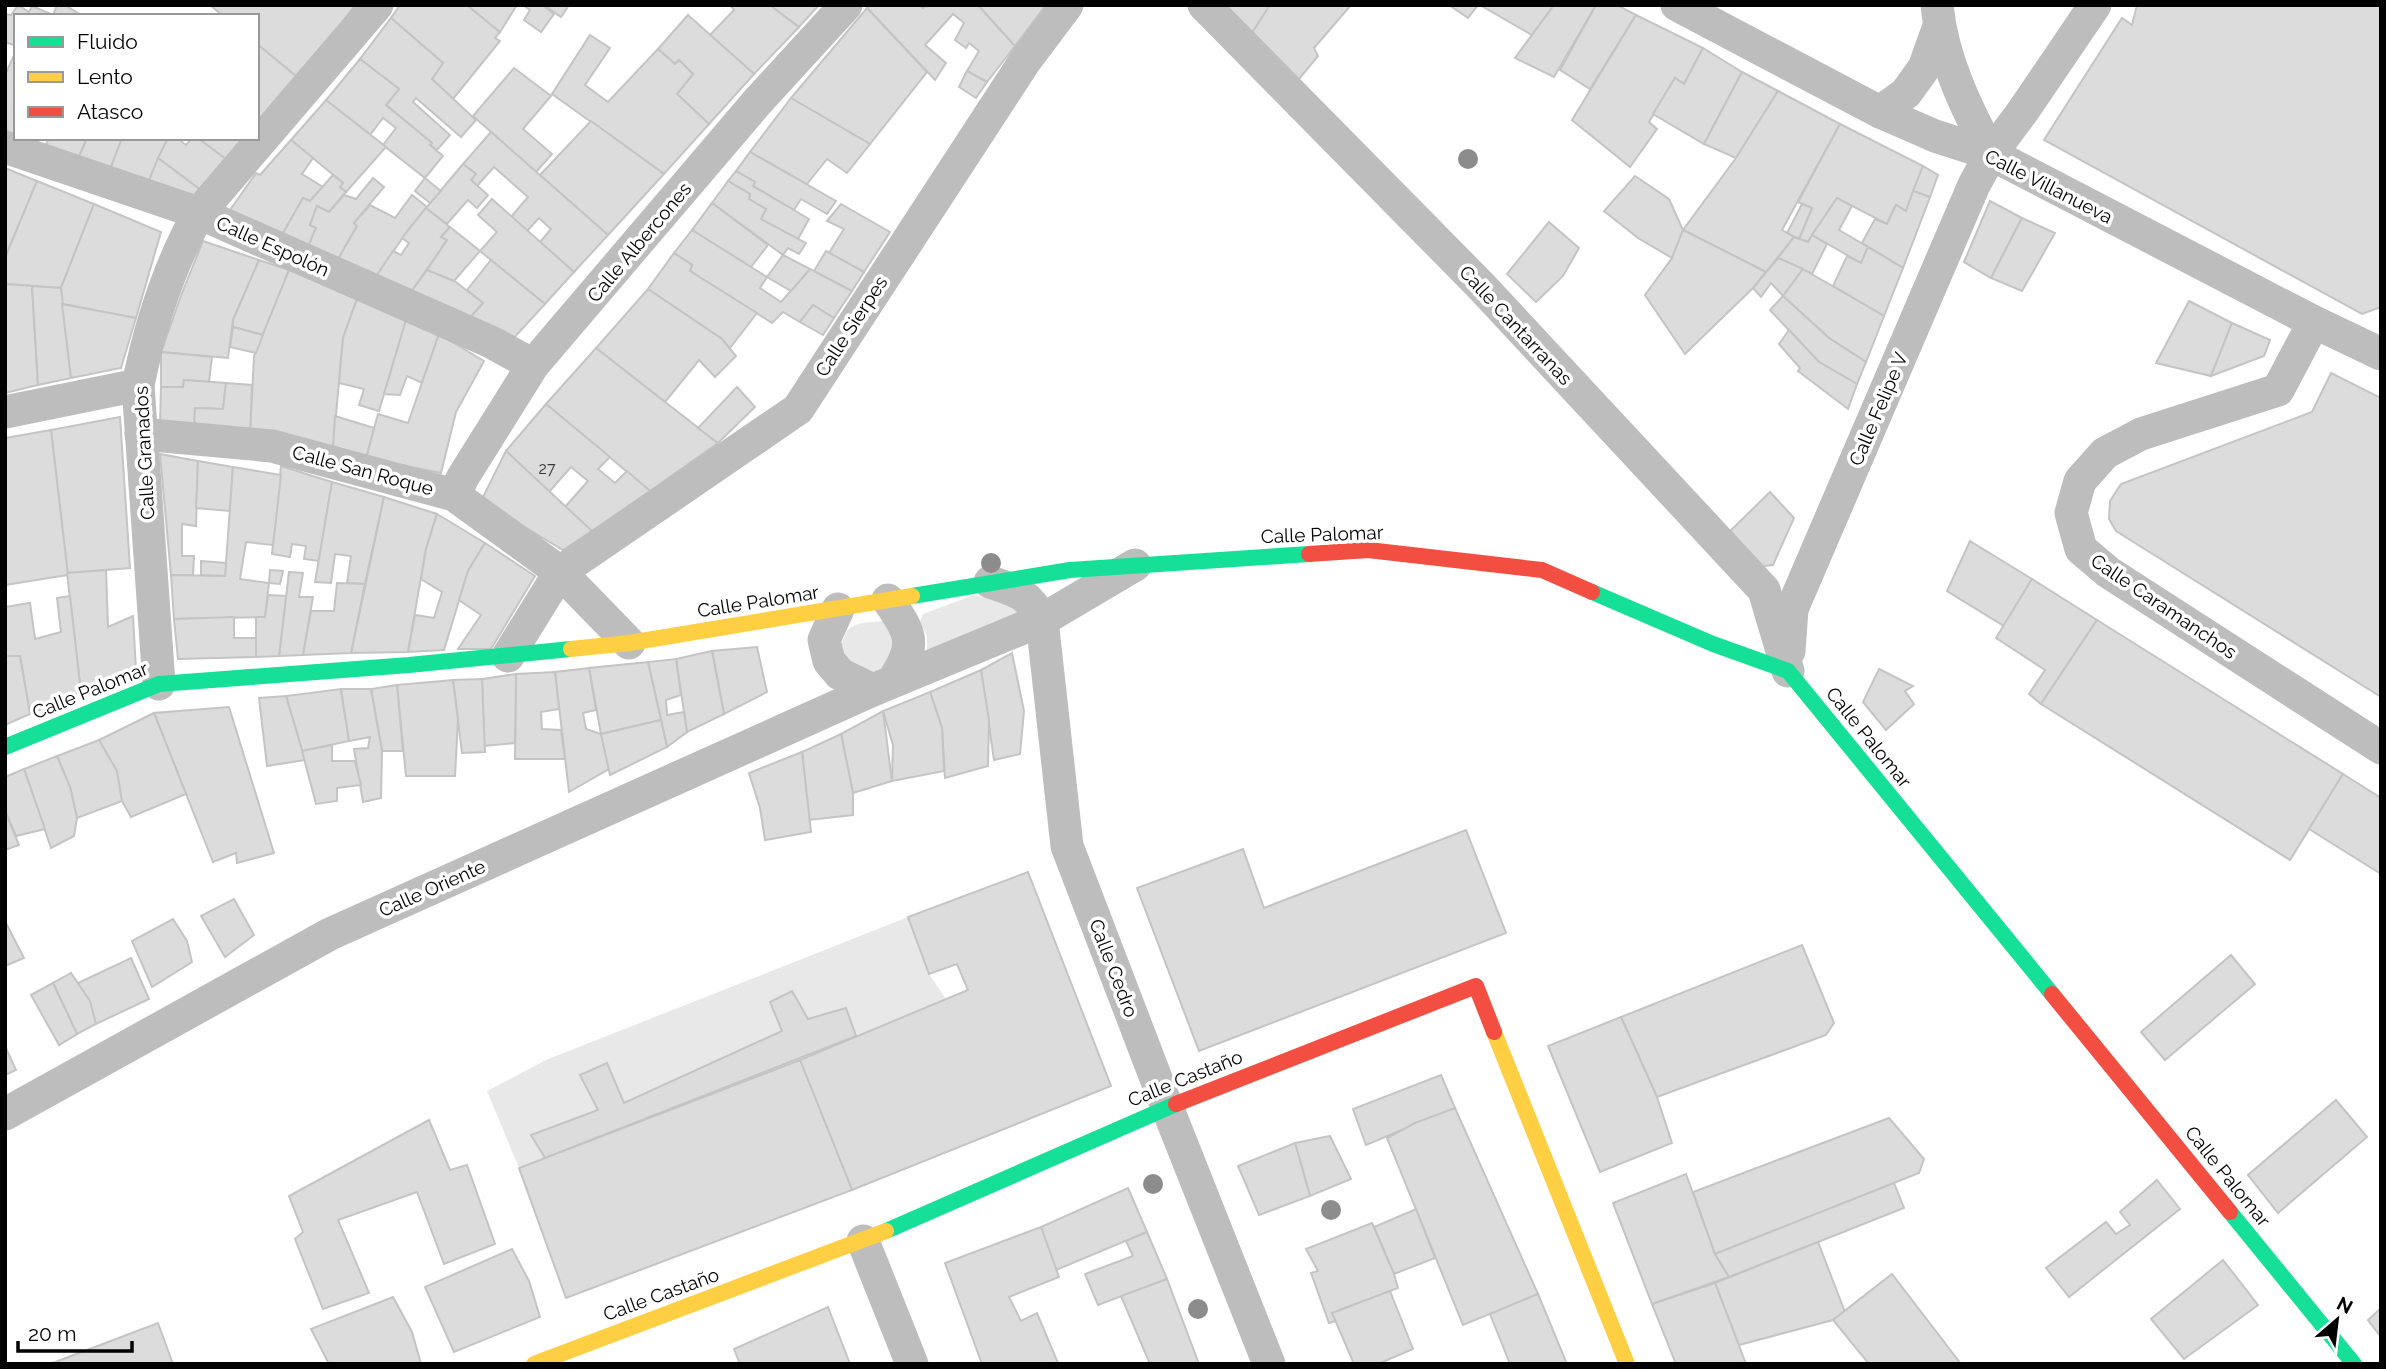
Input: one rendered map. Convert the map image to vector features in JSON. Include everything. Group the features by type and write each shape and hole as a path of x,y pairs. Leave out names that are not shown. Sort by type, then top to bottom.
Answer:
{"street":[{"name":"Calle Granados","path":"159,684 138,385 147,341 186,236 199,214 377,5"},
{"name":"Calle Albercones","path":"454,495 533,365 758,102 846,5"},
{"name":"Calle Sierpes","path":"560,572 798,409 1024,61 1067,5"},
{"name":"Calle Cantarranas","path":"1204,5 1481,286 1765,590 1788,671"},
{"name":"Calle Villanueva","path":"1677,5 1880,111 1935,136 1991,154 2381,354"},
{"name":"Calle Felipe V","path":"1788,671 1792,609 1964,208 1991,154 2095,5"},
{"path":"1880,111 1906,93 1924,68 1938,16"},
{"path":"1938,16 1956,84 1991,154"},
{"name":"Calle Espolón","path":"5,147 199,214 491,342 533,365"},
{"name":"Calle Caramanchos","path":"2314,322 2278,390 2141,434 2105,453 2080,481 2071,513 2081,549 2108,572 2381,748"},
{"path":"5,412 138,385"},
{"name":"Calle San Roque","path":"141,434 272,446 454,495 560,572 629,643"},
{"name":"Calle Palomar","path":"5,747 159,684 508,656 629,643 1070,570 1368,550 1542,570 1713,644 1788,671 2354,1364"},
{"name":"Calle Oriente","path":"5,1114 330,934 883,685 1042,620 1135,565"},
{"path":"508,656 560,572"},
{"path":"990,582 1021,592 1034,604 1042,620"},
{"path":"838,609 824,640 830,661 840,674 883,685 906,661 910,643 905,625 888,600"},
{"name":"Calle Cedro","path":"1042,620 1068,845 1167,1107 1269,1364"},
{"name":"Calle Castaño","path":"550,1361 863,1241 1167,1107 1476,986 1627,1364"},
{"path":"863,1241 912,1364"}],"shaded area":[{"path":"974,595 1031,610 927,661 927,635 919,623 923,614"},
{"path":"882,621 890,625 896,633 885,674 857,674 841,650 846,634 849,629 859,624"},
{"path":"908,917 929,974 946,999 856,1036 846,1009 808,1019 792,991 770,1002 782,1031 624,1103 607,1063 580,1075 598,1110 531,1135 545,1158 519,1168 487,1091 546,1060"}],"building":[{"path":"18,5 29,12 32,6 51,14 14,14 14,45 5,42 5,14 11,15"},
{"path":"57,5 65,5 79,14 53,14"},
{"path":"210,5 355,5 302,81 259,46 259,14 221,14"},
{"path":"400,5 467,5 500,32 495,38 500,41 453,99 432,79 443,63 391,18"},
{"path":"467,5 517,5 500,32"},
{"path":"523,5 542,5 554,14 541,32 524,20 530,10"},
{"path":"544,5 569,5 561,17"},
{"path":"730,5 770,5 799,27 754,74 710,35 734,10"},
{"path":"770,5 819,5 799,27"},
{"path":"870,5 920,5 923,8 926,5 978,5 1015,46 987,82 967,71 979,51 969,43 966,48 955,40 964,23 953,14 925,45 946,63 935,80 867,8"},
{"path":"978,5 1046,5 1015,46"},
{"path":"1216,5 1270,5 1248,39"},
{"path":"1270,5 1351,5 1314,48 1318,56 1294,85 1248,39"},
{"path":"1449,5 1478,5 1468,18"},
{"path":"1480,5 1554,5 1532,35"},
{"path":"1554,5 1596,5 1554,77 1515,58"},
{"path":"1596,5 1617,5 1636,15 1590,89 1560,70"},
{"path":"2137,5 2381,5 2381,307 2362,314 2044,140 2122,18 2132,25"},
{"path":"867,8 927,72 870,144 791,98"},
{"path":"688,15 754,74 709,124 677,94 693,74 679,60 675,64 658,49"},
{"path":"1636,15 1703,48 1684,84 1675,78 1649,122 1657,129 1630,167 1572,120"},
{"path":"391,18 443,63 432,79 476,120 461,137 416,98 413,102 450,135 437,150 386,105 399,89 360,59"},
{"path":"590,35 610,48 585,85 608,102 658,49 675,64 679,60 693,74 677,94 709,124 664,174 552,94"},
{"path":"259,46 302,81 259,131"},
{"path":"1703,48 1742,72 1704,144 1653,114 1675,78 1684,84"},
{"path":"14,55 14,138 5,136 5,75"},
{"path":"360,59 399,89 386,105 432,143 430,145 443,156 425,178 383,145 396,128 383,118 370,135 326,100"},
{"path":"514,68 551,96 523,129 552,154 536,172 473,116"},
{"path":"967,71 987,82 976,98 959,87"},
{"path":"1742,72 1778,91 1736,158 1704,144"},
{"path":"1778,91 1840,124 1782,230 1794,237 1766,272 1683,230 1736,158"},
{"path":"791,98 870,144 847,173 827,159 807,184 750,152"},
{"path":"326,100 386,147 346,192 340,187 343,183 291,140"},
{"path":"591,121 664,174 608,235 540,175"},
{"path":"1840,124 1923,166 1906,211 1896,205 1887,224 1837,198 1808,242 1799,239 1812,208 1798,202"},
{"path":"491,132 608,235 574,272 540,242 551,229 539,218 527,231 511,217 528,197 494,167 477,186 471,180 476,174 463,164"},
{"path":"48,140 86,140 76,164 43,151"},
{"path":"86,140 121,140 108,175 76,164"},
{"path":"121,140 167,140 146,188 108,175"},
{"path":"167,140 180,140 186,145 190,140 201,140 230,162 202,191 158,158"},
{"path":"201,140 250,140 230,162"},
{"path":"291,140 313,158 302,174 323,187 310,201 303,198 282,235 230,210 256,173 260,175"},
{"path":"750,152 836,201 827,214 801,199 794,210 753,186 755,182 736,171"},
{"path":"158,158 202,191 191,204 146,188"},
{"path":"463,164 476,174 471,180 488,195 477,208 468,200 447,224 426,208"},
{"path":"1923,166 1938,175 1930,197 1913,191"},
{"path":"5,168 37,181 5,258"},
{"path":"736,171 755,182 753,186 809,219 798,239 761,219 766,209 749,199 750,194 728,181"},
{"path":"333,175 343,183 340,187 346,192 329,212 317,206 310,225 316,228 308,247 282,235 303,198 310,201"},
{"path":"1635,176 1669,199 1683,230 1672,258 1638,238 1604,211"},
{"path":"373,178 384,187 354,223 357,226 337,261 308,247 316,228 310,225 317,206 329,212 344,195 356,199"},
{"path":"425,178 441,191 430,203 415,191"},
{"path":"37,181 94,204 61,288 5,284 5,258"},
{"path":"728,181 750,194 749,199 766,209 761,219 806,243 799,254 788,248 783,255 712,203"},
{"path":"1913,191 1930,197 1903,268 1862,243 1875,219 1887,224 1896,205 1906,211"},
{"path":"412,195 427,207 375,278 337,261 357,226 354,223 370,205 395,218"},
{"path":"1837,198 1852,206 1839,230 1868,247 1861,263 1812,235"},
{"path":"492,199 574,272 545,304 480,251 497,232 478,215"},
{"path":"1990,201 2022,218 1991,278 1964,262"},
{"path":"712,203 768,245 751,267 692,230"},
{"path":"94,204 161,232 136,318 62,304 61,288"},
{"path":"841,204 890,232 864,272 829,253 844,229 827,221"},
{"path":"1802,204 1812,208 1799,239 1787,233"},
{"path":"426,208 450,227 441,237 447,240 409,295 375,278 393,251 401,255 409,243 402,238"},
{"path":"2022,218 2055,233 2022,291 1991,278"},
{"path":"1549,222 1579,248 1563,276 1536,302 1507,274"},
{"path":"450,227 480,251 454,281 427,270 447,240 441,237"},
{"path":"692,230 767,277 760,288 781,302 810,269 852,291 834,318 813,305 800,322 783,312 772,323 690,271 692,265 674,253"},
{"path":"1683,230 1766,272 1685,354 1645,295 1672,258"},
{"path":"1812,235 1827,244 1812,274 1778,258 1794,237 1808,242"},
{"path":"203,241 259,260 233,320 228,358 161,352"},
{"path":"1868,247 1903,268 1884,316 1833,286 1847,256 1861,263"},
{"path":"826,251 864,272 852,291 814,271"},
{"path":"674,253 692,265 690,271 757,313 730,348 722,339 648,289"},
{"path":"783,255 810,269 791,291 767,277"},
{"path":"1778,258 1803,269 1783,296 1771,283 1761,297 1753,288"},
{"path":"259,260 289,270 263,335 233,327 233,320"},
{"path":"491,260 545,304 511,341 467,321 483,303 467,290"},
{"path":"1803,269 1884,316 1866,362 1829,338 1783,296"},
{"path":"289,270 357,299 343,338 333,448 250,434 254,356"},
{"path":"427,270 456,282 483,303 467,321 409,295"},
{"path":"5,284 32,286 38,385 5,393"},
{"path":"32,286 61,288 71,378 38,385"},
{"path":"648,289 722,339 736,356 715,377 699,360 665,402 596,348"},
{"path":"1783,296 1829,338 1866,362 1857,384 1819,362 1770,310"},
{"path":"357,299 406,320 379,411 359,405 364,389 339,383 343,338"},
{"path":"2189,301 2232,323 2211,376 2156,363"},
{"path":"62,304 136,318 121,368 71,378"},
{"path":"813,305 834,318 823,335 800,322"},
{"path":"406,320 439,334 422,383 407,376 400,395 384,394"},
{"path":"2232,323 2270,340 2264,356 2211,376"},
{"path":"233,327 263,335 256,353 230,347"},
{"path":"1789,330 1819,362 1857,384 1848,409 1798,371 1800,368 1779,344"},
{"path":"439,334 484,361 456,412 441,473 366,458 378,414 408,423"},
{"path":"596,348 718,443 650,491 546,404"},
{"path":"161,352 212,357 209,382 184,380 183,387 161,387"},
{"path":"2331,373 2381,398 2381,697 2116,531 2109,519 2110,501 2121,484 2312,412"},
{"path":"184,380 226,383 223,409 195,408 194,429 160,425 161,387 183,387"},
{"path":"226,383 252,385 250,434 194,429 195,408 223,409"},
{"path":"737,387 755,407 718,443 698,428"},
{"path":"546,404 610,457 598,469 615,483 627,471 650,491 592,531 565,507 588,481 571,467 549,492 506,451"},
{"path":"335,416 374,428 366,458 333,448"},
{"path":"120,417 130,568 67,573 51,430"},
{"path":"51,430 68,575 5,585 5,438"},
{"path":"506,451 592,531 563,550 481,501"},
{"path":"160,454 198,461 196,526 182,524 182,556 194,556 193,575 171,575"},
{"path":"198,461 233,467 230,511 196,508"},
{"path":"281,466 332,482 319,561 304,559 306,546 292,544 290,557 272,554"},
{"path":"233,467 281,475 273,545 246,542 240,579 269,583 265,617 174,619 171,575 225,576"},
{"path":"332,482 384,497 365,584 347,583 351,556 335,554 331,583 315,582"},
{"path":"1770,492 1794,518 1773,565 1753,567 1725,536"},
{"path":"384,497 437,514 426,549 408,652 351,653"},
{"path":"437,514 485,543 468,571 444,650 408,652 415,615 434,618 442,592 421,579 426,549"},
{"path":"1970,541 2032,579 2004,626 1947,591"},
{"path":"485,543 535,576 491,649 458,649 481,615 459,600 468,571"},
{"path":"201,561 226,563 225,576 201,575"},
{"path":"106,570 108,627 133,616 136,670 81,693 67,573"},
{"path":"270,570 283,571 280,584 269,583"},
{"path":"289,572 303,573 299,597 313,597 303,655 279,656"},
{"path":"2032,579 2097,620 2041,704 2029,694 2045,670 1996,638"},
{"path":"337,583 365,584 351,653 303,655 311,611 334,611"},
{"path":"268,595 286,596 279,656 256,657 256,617 265,617"},
{"path":"70,596 81,693 30,714 20,656 5,656 5,607 30,603 35,639 61,632 57,598"},
{"path":"234,617 234,638 256,638 256,657 178,659 174,619"},
{"path":"2097,620 2343,774 2290,860 2041,704"},
{"path":"757,647 767,692 724,714 712,651"},
{"path":"712,651 724,714 687,732 676,659"},
{"path":"1012,653 1024,711 1020,754 994,760 981,670"},
{"path":"5,656 20,656 30,714 5,725"},
{"path":"676,659 681,695 666,700 667,715 684,712 687,732 667,747 648,662"},
{"path":"648,662 661,720 601,734 589,668"},
{"path":"589,668 596,710 583,713 586,729 601,734 609,769 569,792 555,672"},
{"path":"1879,669 1913,686 1905,691 1914,704 1886,730 1863,702"},
{"path":"981,670 989,720 988,766 945,778 942,728 930,692"},
{"path":"555,672 559,709 541,712 542,729 561,730 565,759 515,759 516,674"},
{"path":"516,674 515,743 484,746 482,679"},
{"path":"482,679 485,752 462,753 453,680"},
{"path":"453,680 458,720 455,776 406,776 397,685"},
{"path":"397,685 403,751 382,751 371,689"},
{"path":"341,689 349,741 302,751 286,696"},
{"path":"341,689 371,689 382,751 381,798 363,802 354,749 368,748 370,737 349,741"},
{"path":"930,692 942,728 944,771 892,781 893,745 883,711"},
{"path":"286,696 305,760 267,766 259,698"},
{"path":"229,707 274,853 237,863 236,853 213,862 154,713"},
{"path":"883,711 892,781 853,793 841,734"},
{"path":"154,713 186,794 131,817 122,801 99,740"},
{"path":"661,720 667,747 610,775 601,734"},
{"path":"841,734 853,793 853,815 809,820 802,752"},
{"path":"99,740 117,771 122,801 77,818 70,787 57,756"},
{"path":"332,745 332,761 355,761 361,785 337,788 337,801 316,804 302,751"},
{"path":"802,752 811,832 765,840 760,808 749,773"},
{"path":"57,756 70,787 77,818 74,836 51,848 24,769"},
{"path":"24,769 45,829 16,836 5,811 5,777"},
{"path":"2343,774 2381,798 2381,874 2309,829"},
{"path":"5,811 19,845 5,850"},
{"path":"1466,830 1506,933 1199,1051 1137,888 1243,849 1264,908"},
{"path":"1028,872 1111,1086 852,1190 800,1060 968,990 957,964 929,974 908,917"},
{"path":"234,899 254,935 225,957 201,916"},
{"path":"173,919 187,941 192,962 152,987 132,941"},
{"path":"7,925 24,958 5,966 5,926"},
{"path":"1802,945 1834,1023 1826,1035 1657,1097 1621,1017"},
{"path":"2231,955 2255,984 2165,1060 2141,1032"},
{"path":"131,958 149,999 96,1024 78,983"},
{"path":"71,973 90,1001 96,1024 77,1034 53,983"},
{"path":"53,983 77,1034 59,1045 31,995"},
{"path":"792,991 808,1019 846,1008 856,1036 545,1158 531,1135 598,1110 580,1075 607,1063 624,1103 782,1031 770,1002"},
{"path":"1621,1017 1657,1097 1672,1143 1600,1172 1548,1046"},
{"path":"5,1046 16,1070 5,1075"},
{"path":"800,1060 852,1190 566,1298 519,1168"},
{"path":"1441,1075 1455,1108 1366,1145 1353,1109"},
{"path":"2336,1100 2367,1137 2278,1213 2248,1175"},
{"path":"1455,1108 1538,1294 1463,1325 1387,1138 1415,1123"},
{"path":"1889,1118 1924,1159 1919,1173 1715,1254 1693,1192"},
{"path":"429,1120 450,1170 467,1165 495,1244 444,1264 417,1192 338,1220 369,1293 323,1309 295,1239 303,1232 289,1196"},
{"path":"1330,1136 1351,1179 1310,1196 1295,1143"},
{"path":"1295,1143 1310,1196 1259,1215 1238,1166"},
{"path":"1686,1174 1715,1254 1729,1277 1652,1304 1613,1203"},
{"path":"2157,1180 2180,1209 2069,1297 2046,1268 2106,1222 2116,1234 2130,1225 2120,1212"},
{"path":"1894,1183 1904,1208 1729,1277 1715,1254"},
{"path":"1128,1188 1147,1232 1056,1270 1041,1227"},
{"path":"1416,1209 1435,1258 1394,1274 1374,1227"},
{"path":"1372,1223 1398,1288 1332,1313 1336,1321 1329,1323 1311,1273 1318,1271 1306,1249"},
{"path":"1041,1227 1059,1277 1009,1297 1021,1321 1037,1313 1058,1363 982,1364 945,1263"},
{"path":"1147,1232 1167,1279 1098,1305 1085,1274 1133,1256 1126,1241"},
{"path":"1818,1242 1845,1312 1833,1320 1739,1345 1715,1283"},
{"path":"512,1249 529,1281 540,1317 454,1352 425,1287"},
{"path":"2223,1260 2258,1305 2184,1359 2151,1319"},
{"path":"1892,1274 1961,1364 1869,1364 1833,1320"},
{"path":"1167,1279 1199,1364 1150,1364 1121,1296"},
{"path":"1715,1283 1746,1364 1676,1364 1652,1304"},
{"path":"1390,1291 1413,1349 1378,1364 1354,1364 1332,1313"},
{"path":"1538,1294 1567,1364 1510,1364 1490,1314"},
{"path":"393,1297 412,1332 421,1364 329,1364 311,1329"},
{"path":"828,1307 850,1364 740,1364 734,1349"},
{"path":"2381,1308 2381,1337 2368,1320"},
{"path":"158,1323 173,1364 50,1364"}],"traffic: fast":[{"path":"912,596 1070,570 1309,554"},
{"path":"1592,592 1713,644 1788,671 2052,994"},
{"path":"5,747 159,684 409,665 571,649"},
{"path":"886,1231 1176,1104"},
{"path":"2230,1212 2354,1364"}],"traffic: slow":[{"path":"571,649 629,643 912,596"},
{"path":"1494,1032 1627,1364"},
{"path":"534,1364 886,1231"}],"traffic: jam":[{"path":"1309,554 1368,550 1542,570 1592,592"},
{"path":"1176,1104 1476,986 1494,1032"},
{"path":"2052,994 2230,1212"}]}
